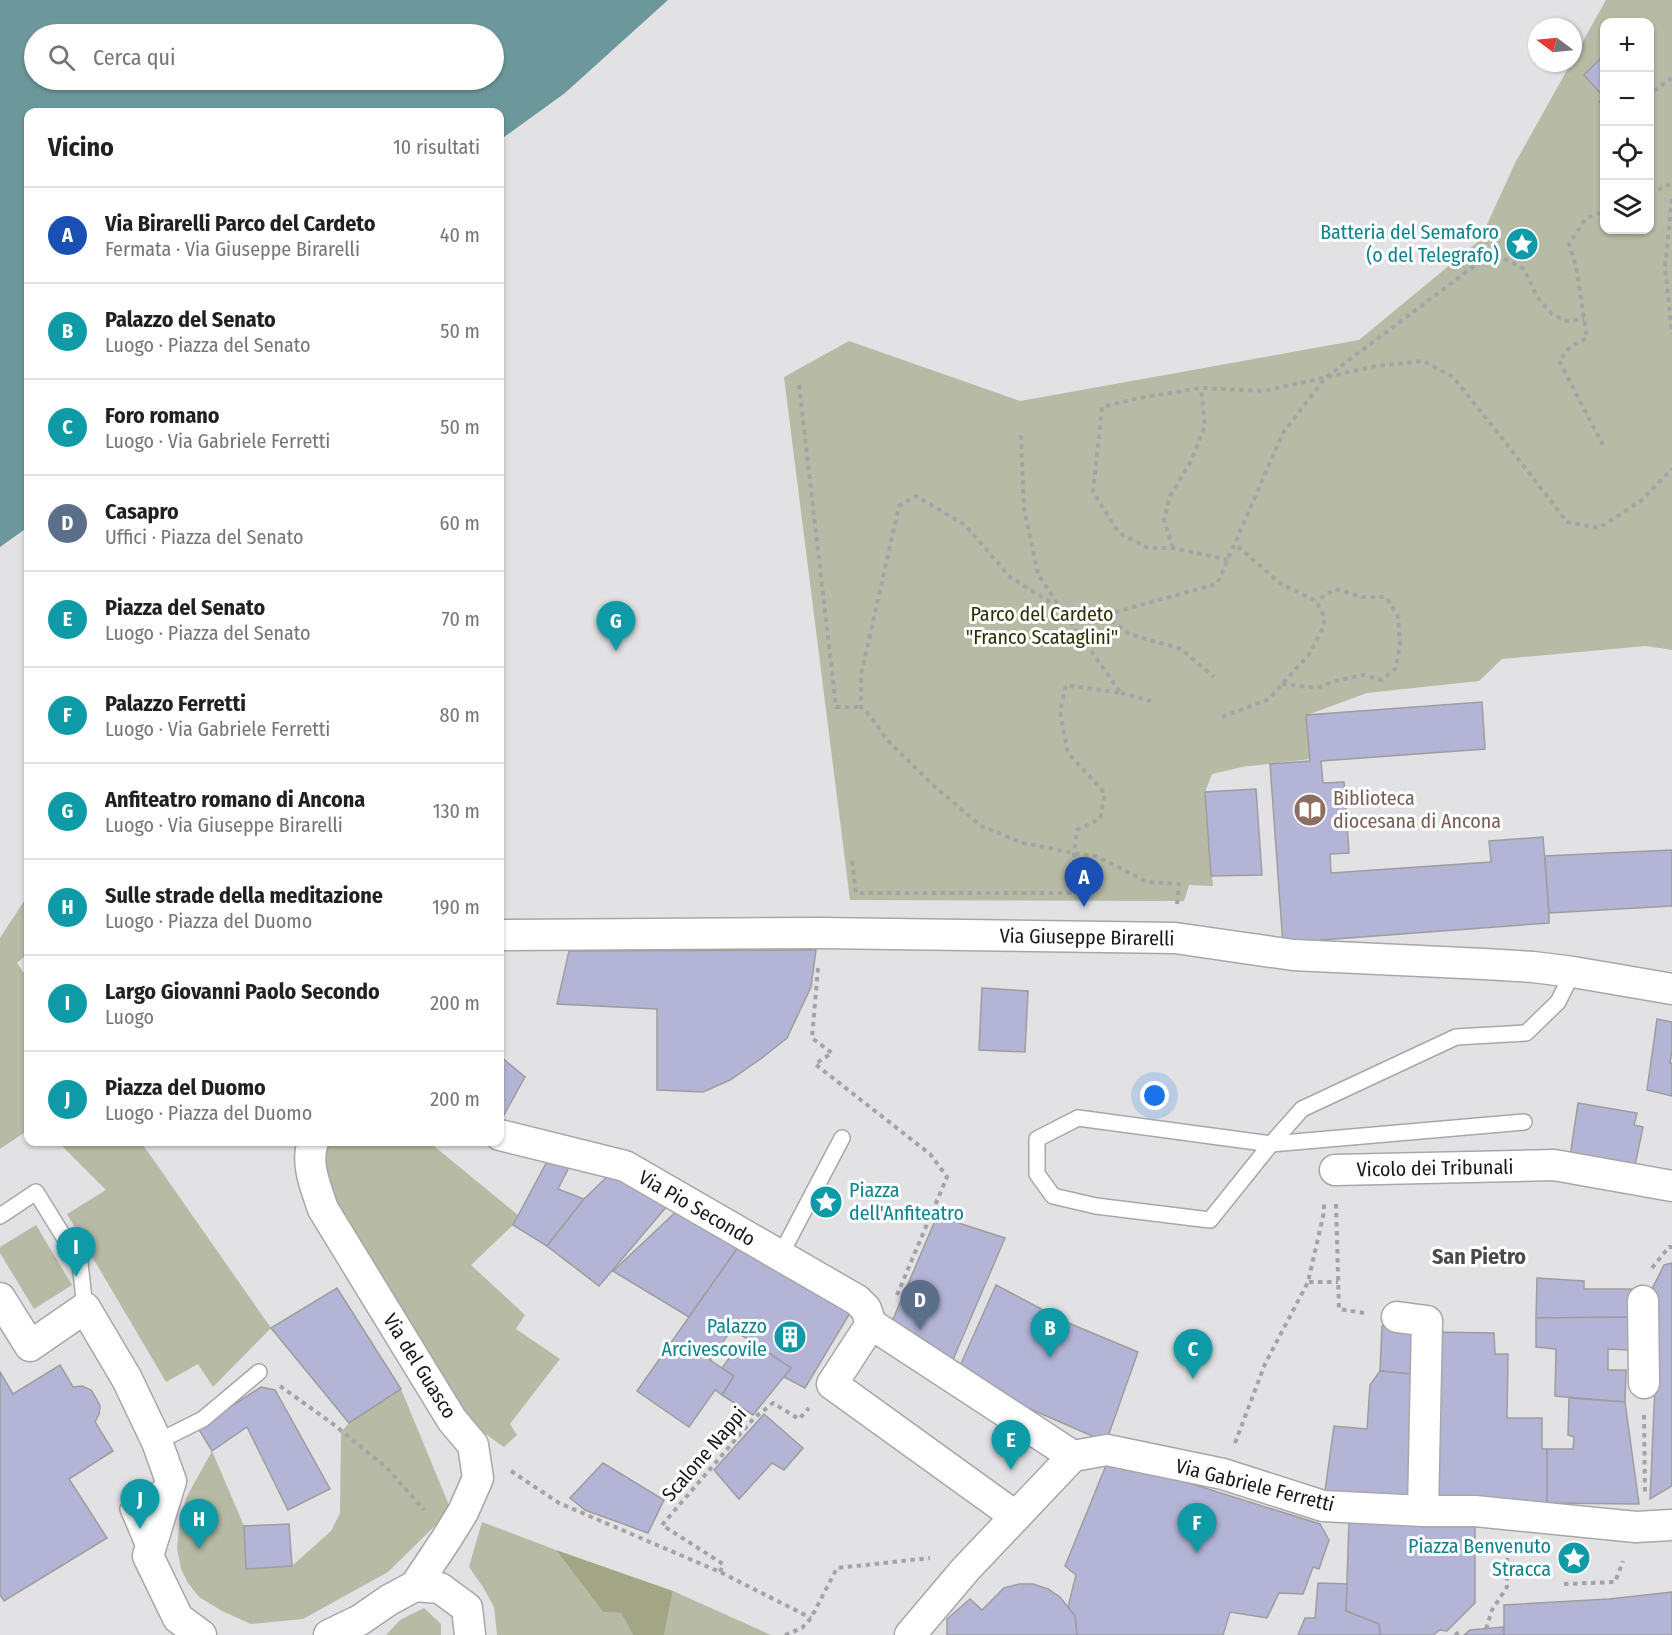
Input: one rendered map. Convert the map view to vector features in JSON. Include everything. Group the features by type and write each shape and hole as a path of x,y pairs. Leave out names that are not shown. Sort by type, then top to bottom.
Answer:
{"street":[{"name":"Via Giuseppe Birarelli","path":"504,935 864,934 1175,938 1293,955 1484,964 1573,972 1672,989"},
{"name":"Via Pio Secondo","path":"504,1137 625,1166 857,1300 866,1309 871,1324"},
{"name":"Via del Guasco","path":"312,1146 310,1151 313,1180 323,1209 452,1420 473,1445"},
{"name":"Vicolo dei Tribunali","path":"1335,1170 1554,1165 1672,1186"},
{"path":"0,1298 30,1346 85,1308 127,1378 157,1442 171,1480 148,1556 178,1618 201,1635"},
{"path":"1643,1301 1644,1383"},
{"path":"1397,1317 1427,1322 1423,1511"},
{"path":"910,1635 965,1570 1073,1456 871,1324 832,1384 1015,1516"},
{"path":"329,1635 360,1620 415,1586 463,1512 478,1478 473,1445"},
{"name":"Via Gabriele Ferretti","path":"1073,1456 1107,1450 1223,1474 1323,1506 1475,1511 1636,1527 1672,1525"},
{"path":"415,1586 440,1588 466,1608 471,1635"}],"lane":[{"path":"1524,1122 1271,1144 1078,1118 1037,1139 1037,1174 1053,1196 1095,1206 1210,1220 1271,1144 1302,1108 1456,1036 1526,1033 1558,1002 1573,972"},
{"path":"780,1256 842,1138"},
{"path":"0,1216 36,1192 80,1263 85,1308"},
{"path":"157,1442 203,1419 259,1372"}],"path":[{"path":"1654,91 1672,78"},
{"path":"1654,192 1672,183"},
{"path":"1672,199 1665,267 1672,334"},
{"path":"1600,214 1586,218 1569,244 1576,266 1587,338 1570,347 1559,361 1603,445"},
{"path":"861,707 861,675 899,506 916,496 965,525 1010,577 1061,609 1104,615 1217,584 1283,433 1325,378 1477,264 1503,258 1524,269 1537,297 1552,314 1567,321 1584,319"},
{"path":"1228,560 1173,548 1148,548 1119,533 1093,492 1102,407 1139,398 1201,388 1264,391 1376,366 1423,361 1453,377 1567,522 1599,528 1642,500 1672,470"},
{"path":"799,385 836,706 861,707 887,740 933,785 981,826 1023,843 1096,856 1147,882 1179,884"},
{"path":"1173,548 1164,520 1170,496 1190,463 1205,426 1201,388"},
{"path":"1021,435 1024,509 1038,574 1121,693"},
{"path":"1222,717 1269,699 1310,653 1324,626 1324,616 1316,601 1281,584 1235,544"},
{"path":"1282,684 1317,688 1335,681 1363,675 1382,680 1395,669 1400,645 1398,616 1386,597 1362,597 1335,589 1316,601"},
{"path":"1104,615 1129,634 1180,649 1214,677"},
{"path":"852,861 856,893 1076,893 1074,853 1077,830 1100,819 1104,793 1068,753 1060,712 1066,685 1121,693 1152,701"},
{"path":"818,978 812,1038 832,1053 815,1064 930,1154 947,1177 886,1320 871,1324"},
{"name":"Vicolo dei Tribunali","path":"1335,1170 1339,1309"},
{"path":"1223,1474 1265,1364 1308,1282 1324,1212"},
{"path":"1308,1282 1338,1282"},
{"path":"259,1372 333,1424 387,1468 447,1538"},
{"path":"1644,1383 1645,1502"},
{"name":"Scalone Nappi","path":"720,1572 723,1564 662,1526 754,1418 773,1403 799,1419 832,1384"},
{"name":"Scalone Nappi","path":"473,1445 559,1503 720,1572 811,1618"},
{"path":"785,1635 802,1628 811,1618 837,1568 929,1557 965,1570"},
{"path":"1564,1584 1615,1582"},
{"path":"1486,1629 1492,1610 1507,1587"},
{"path":"1455,1635 1462,1630"}],"green space":[{"name":"Parco del Cardeto \"Franco Scataglini\"","path":"1606,0 1672,0 1672,650 1646,646 1502,659 1479,681 1367,693 1307,715 1310,759 1242,767 1212,774 1205,792 1213,886 1189,885 1184,901 850,900 784,377 849,341 1020,401 1359,340 1480,240 1515,163 1566,72 1582,72 1582,43"},
{"path":"24,901 24,957 17,963 24,973 24,1133 0,1149 0,938"},
{"path":"62,1146 144,1146 271,1328 213,1387 198,1364 166,1382 67,1214 106,1190"},
{"path":"323,1146 434,1146 518,1215 513,1225 471,1265 525,1315 516,1329 560,1359 510,1424 517,1435 504,1447 467,1421 324,1192"},
{"path":"36,1225 72,1285 34,1309 0,1253 0,1247"},
{"path":"401,1389 451,1510 388,1572 303,1619 251,1624 222,1611 199,1597 181,1569 177,1548 180,1519 186,1498 212,1451 244,1526 246,1568 292,1566 331,1531 340,1513 341,1432 349,1423"},
{"path":"482,1522 556,1550 603,1612 621,1613 633,1635 497,1635 494,1607 469,1567"},
{"path":"556,1550 673,1591 664,1635 633,1635 621,1613 603,1612"},
{"path":"673,1591 771,1635 664,1635"},
{"path":"424,1608 441,1624 441,1635 386,1635 400,1620"}],"water":[{"path":"0,0 668,0 565,93 504,137 504,108 24,108 24,530 0,547"}],"building":[{"path":"1600,59 1600,93 1584,75"},
{"name":"Biblioteca diocesana di Ancona","path":"1482,702 1485,749 1321,761 1323,783 1344,782 1349,853 1330,854 1331,873 1491,862 1489,841 1543,837 1549,923 1321,940 1322,943 1283,945 1270,764 1310,761 1306,715"},
{"path":"1256,789 1262,875 1211,876 1205,792"},
{"path":"1672,850 1672,906 1549,913 1545,856"},
{"path":"816,950 811,987 787,1038 730,1080 703,1092 657,1090 657,1009 557,1004 569,951"},
{"path":"982,988 1028,991 1025,1052 979,1050"},
{"path":"1657,1019 1672,1022 1670,1063 1672,1063 1672,1096 1647,1090"},
{"path":"504,1059 525,1077 504,1115"},
{"path":"1578,1103 1637,1113 1634,1125 1643,1127 1633,1175 1569,1163"},
{"path":"550,1156 570,1165 558,1189 584,1199 547,1246 513,1225"},
{"path":"612,1172 668,1205 599,1286 547,1246 584,1199"},
{"path":"679,1209 741,1243 689,1317 613,1271"},
{"path":"937,1216 1005,1238 952,1362 891,1324"},
{"name":"Palazzo Arcivescovile","path":"741,1243 853,1308 805,1388 784,1377 791,1368 732,1329 710,1360 734,1376 722,1395 715,1390 689,1427 637,1391"},
{"path":"1672,1263 1672,1486 1650,1499 1656,1364 1651,1363 1653,1287 1664,1265"},
{"path":"1537,1278 1584,1281 1584,1289 1631,1289 1631,1317 1536,1318"},
{"path":"996,1285 1066,1322 1138,1352 1106,1442 1028,1408 960,1366"},
{"path":"337,1288 401,1389 349,1423 271,1328"},
{"path":"1631,1317 1629,1350 1608,1349 1608,1370 1626,1370 1625,1402 1555,1396 1556,1349 1536,1347 1536,1318"},
{"path":"1382,1326 1417,1330 1421,1375 1380,1371"},
{"path":"1433,1332 1494,1333 1495,1354 1508,1354 1507,1418 1542,1418 1542,1449 1547,1449 1547,1503 1435,1502"},
{"path":"755,1344 791,1368 753,1415 722,1395 734,1376 722,1368 739,1345 750,1352"},
{"path":"60,1365 73,1387 82,1386 91,1390 96,1398 100,1406 95,1422 113,1451 69,1479 107,1538 4,1601 0,1595 0,1372 13,1394"},
{"path":"1380,1371 1421,1375 1420,1499 1325,1491 1334,1426 1367,1429 1370,1385"},
{"path":"261,1387 275,1390 330,1489 288,1510 247,1427 212,1451 198,1428"},
{"path":"1569,1398 1625,1402 1639,1504 1547,1503 1547,1449 1573,1449 1574,1437 1568,1435"},
{"path":"764,1414 803,1448 784,1470 772,1463 739,1499 714,1470"},
{"path":"1109,1458 1320,1524 1329,1540 1319,1569 1313,1567 1303,1594 1279,1593 1267,1618 1230,1612 1223,1635 1077,1635 1075,1616 1068,1607 1076,1575 1065,1566"},
{"path":"603,1463 664,1500 648,1533 585,1510 570,1498"},
{"path":"1349,1521 1475,1523 1475,1603 1447,1631 1440,1630 1433,1635 1380,1635 1379,1624 1346,1611"},
{"path":"289,1524 292,1566 246,1569 244,1526"},
{"path":"1318,1583 1347,1584 1346,1611 1379,1624 1380,1635 1298,1635 1305,1618 1315,1618"},
{"path":"1019,1584 1033,1584 1048,1589 1060,1597 1075,1616 1077,1635 947,1635 947,1619 970,1599 982,1610 1004,1588"},
{"path":"1672,1592 1672,1635 1504,1635 1504,1605 1609,1599"},
{"path":"1503,1627 1504,1635 1464,1635 1470,1630"}],"place":[{"name":"Batteria del Semaforo (o del Telegrafo)","path":"1522,244"},
{"name":"Anfiteatro romano di Ancona","path":"616,651"},
{"name":"Biblioteca diocesana di Ancona","path":"1310,810"},
{"name":"Via Birarelli Parco del Cardeto","path":"1084,907"},
{"name":"Piazza dell'Anfiteatro","path":"826,1202"},
{"name":"Largo Giovanni Paolo Secondo","path":"76,1277"},
{"name":"Casapro","path":"920,1330"},
{"name":"Palazzo Arcivescovile","path":"790,1337"},
{"name":"Palazzo del Senato","path":"1050,1358"},
{"name":"Foro romano","path":"1193,1379"},
{"name":"Piazza del Senato","path":"1011,1470"},
{"name":"Piazza del Duomo","path":"140,1529"},
{"name":"Sulle strade della meditazione","path":"199,1549"},
{"name":"Palazzo Ferretti","path":"1197,1553"},
{"name":"Piazza Benvenuto Stracca","path":"1574,1558"}],"district":[{"name":"San Pietro","path":"1479,1256"}]}
